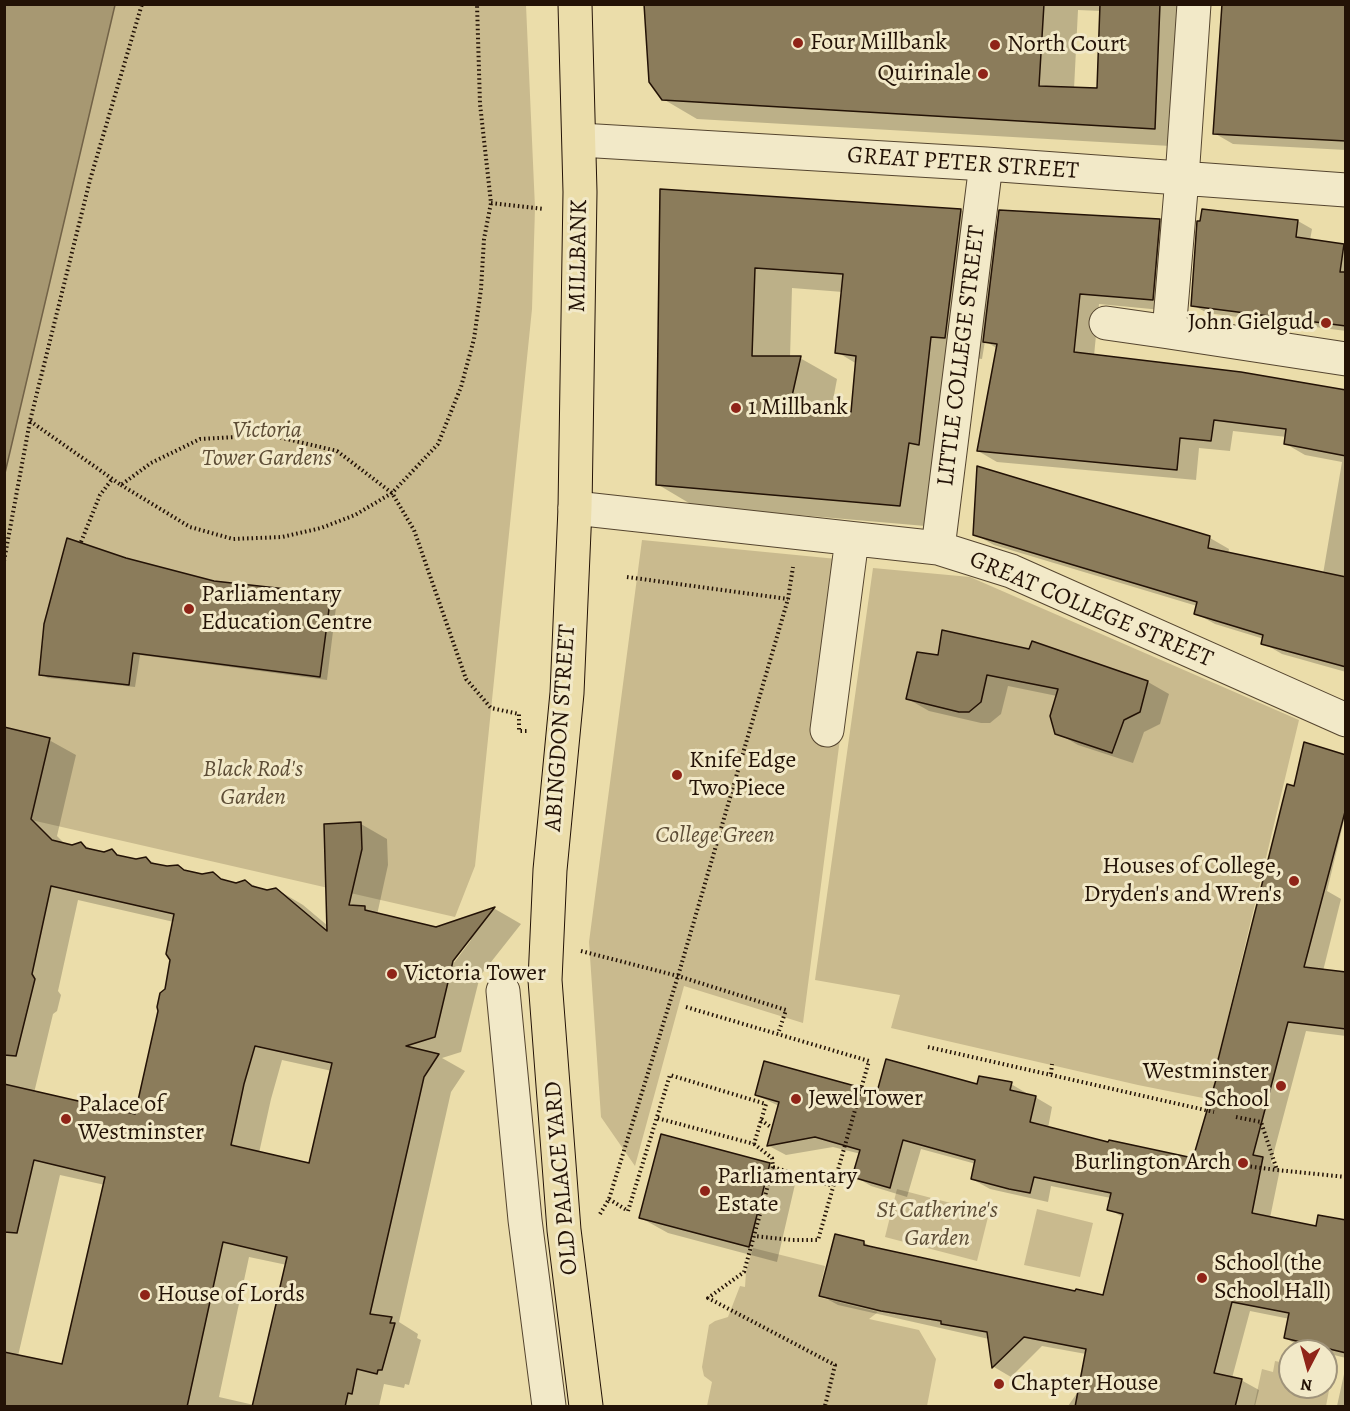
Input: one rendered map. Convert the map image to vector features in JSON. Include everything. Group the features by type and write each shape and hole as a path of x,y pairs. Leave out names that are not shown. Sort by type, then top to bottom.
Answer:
{"main road":[{"name":"MILLBANK","path":"575,4 580,140 575,508"},
{"name":"ABINGDON STREET","path":"546,948 555,815 567,693 575,508"},
{"name":"OLD PALACE YARD","path":"546,948 545,980 564,1230 586,1407"}],"street":[{"path":"1169,332 1194,4"},
{"name":"GREAT PETER STREET","path":"580,140 986,164 1346,190"},
{"name":"LITTLE COLLEGE STREET","path":"938,548 986,164"},
{"path":"1106,323 1346,359"},
{"name":"GREAT COLLEGE STREET","path":"575,508 938,548 1011,571 1346,720"},
{"path":"827,730 852,539"},
{"path":"503,991 525,1220 549,1407"}],"path":[{"path":"4,561 30,421 90,180 142,4"},
{"path":"30,421 121,485 190,527 233,539 282,537 321,528 356,515 392,493 438,444 461,387 474,339 481,289 484,239 491,203 480,104 477,4"},
{"path":"491,203 535,208"},
{"path":"121,485 151,463 200,439 270,435 337,451 392,493 414,530 466,679 491,708 519,714 519,731"},
{"path":"81,542 100,495 113,478"},
{"path":"600,1215 609,1199 678,976 788,599 794,563"},
{"path":"627,577 788,599"},
{"path":"580,951 678,976 786,1010 778,1034"},
{"path":"686,1006 868,1061 818,1240 754,1236"},
{"path":"928,1047 1214,1112"},
{"path":"1051,1074 1052,1064"},
{"path":"609,1199 628,1211 670,1075 766,1104 754,1144"},
{"path":"1236,1117 1261,1122 1276,1170"},
{"path":"657,1118 754,1144 772,1158 772,1167 744,1272 708,1298 835,1365 825,1407"},
{"path":"761,1120 772,1128"},
{"path":"1246,1166 1346,1177"},
{"path":"772,1167 833,1186"}],"green space":[{"name":"Victoria Tower Gardens","path":"115,5 526,5 535,208 532,309 475,866 455,917 5,814 5,473"},
{"name":"College Green","path":"642,540 837,559 841,731 803,1023 684,986 635,1166 601,1117 589,942"},
{"path":"873,568 970,577 1299,720 1215,1071 1219,1073 1213,1100 891,1028 900,995 815,980"},
{"name":"St Catherine's Garden","path":"897,1189 989,1213 977,1261 885,1237"},
{"path":"1037,1209 1093,1223 1080,1277 1024,1265"},
{"path":"753,1248 825,1266 818,1297 878,1312 869,1319 919,1330 936,1359 927,1406 707,1406 712,1382 704,1376 702,1367 709,1325 728,1317 740,1286 745,1287 746,1272"},
{"path":"1275,1361 1278,1362 1278,1399 1327,1399 1326,1406 1254,1406 1262,1369 1273,1372"}],"shaded area":[{"path":"4,5 115,5 5,473"}],"building":[{"name":"Four Millbank","path":"644,4 1044,4 1039,86 1097,88 1100,4 1160,4 1155,129 662,100 649,82"},
{"path":"1222,4 1346,4 1346,141 1213,134"},
{"path":"660,189 961,209 945,338 931,337 919,445 909,443 900,506 656,485","holes":["755,268 843,274 835,353 856,356 851,412 790,405 801,356 752,356"]},
{"path":"1202,209 1298,220 1296,237 1344,244 1340,272 1346,272 1346,326 1191,306 1197,221 1200,221"},
{"path":"999,210 1160,219 1153,300 1080,294 1074,352 1241,372 1346,390 1346,456 1284,444 1286,429 1214,420 1211,441 1180,438 1177,470 977,451 997,344 983,342"},
{"path":"977,466 1210,536 1208,548 1346,577 1346,667 1261,644 1263,635 1194,614 1197,602 973,535"},
{"name":"Parliamentary Education Centre","path":"67,538 126,558 214,581 331,594 320,677 133,653 129,685 39,675 44,624"},
{"path":"942,630 1029,649 1032,641 1148,681 1140,712 1124,720 1112,753 1055,734 1050,716 1058,689 987,675 981,702 969,712 959,712 906,699 917,652 938,655"},
{"name":"Palace of Westminster","path":"4,727 50,738 31,819 52,840 72,845 81,842 86,848 104,852 112,849 117,855 136,859 146,857 151,863 167,866 178,865 184,870 202,874 213,872 221,879 236,883 245,880 252,886 267,890 276,888 327,931 324,824 361,822 362,849 349,905 365,906 365,910 436,927 495,907 453,961 435,1037 406,1046 439,1054 424,1077 370,1314 392,1317 390,1323 395,1323 382,1370 378,1370 377,1374 357,1369 352,1394 348,1393 345,1407 252,1407 287,1257 223,1242 187,1407 4,1407 4,1352 62,1364 105,1177 34,1160 17,1233 4,1232 4,1084 135,1114 160,993 165,989 170,960 166,954 174,914 51,886 32,974 35,979 16,1056 4,1055","holes":["255,1046 332,1063 309,1163 231,1145"]},
{"path":"1304,742 1346,755 1346,808 1304,967 1346,972 1346,1029 1288,1022 1253,1155 1263,1157 1252,1213 1316,1226 1318,1215 1346,1220 1346,1353 1338,1351 1338,1339 1284,1338 1289,1313 1232,1302 1214,1373 1242,1379 1235,1407 1075,1407 1086,1349 1024,1337 992,1368 987,1332 941,1324 941,1321 881,1311 819,1296 835,1234 864,1241 864,1245 1075,1291 1076,1289 1103,1295 1123,1214 1107,1210 1111,1193 1034,1177 1030,1193 1009,1189 971,1179 975,1160 903,1140 890,1188 852,1177 860,1150 815,1137 767,1146 779,1102 755,1095 764,1061 877,1092 886,1059 977,1084 979,1076 1012,1082 1010,1090 1036,1096 1030,1122 1108,1142 1109,1140 1193,1158 1218,1073 1215,1072 1287,784 1294,786"},
{"name":"Parliamentary Estate","path":"661,1134 770,1163 749,1247 639,1218"}],"place":[{"name":"Four Millbank","path":"798,43"},
{"name":"North Court","path":"995,45"},
{"name":"Quirinale","path":"983,74"},
{"name":"John Gielgud","path":"1326,323"},
{"name":"1 Millbank","path":"736,408"},
{"name":"Parliamentary Education Centre","path":"189,609"},
{"name":"Knife Edge Two Piece","path":"677,775"},
{"name":"Houses of College, Dryden's and Wren's","path":"1294,881"},
{"name":"Victoria Tower","path":"392,974"},
{"name":"Westminster School","path":"1281,1086"},
{"name":"Jewel Tower","path":"796,1099"},
{"name":"Palace of Westminster","path":"66,1119"},
{"name":"Burlington Arch","path":"1243,1163"},
{"name":"Parliamentary Estate","path":"705,1191"},
{"name":"School (the School Hall)","path":"1202,1278"},
{"name":"House of Lords","path":"145,1295"},
{"name":"Chapter House","path":"999,1384"}],"park label":[{"name":"Black Rod's Garden","path":"253,784"}]}
